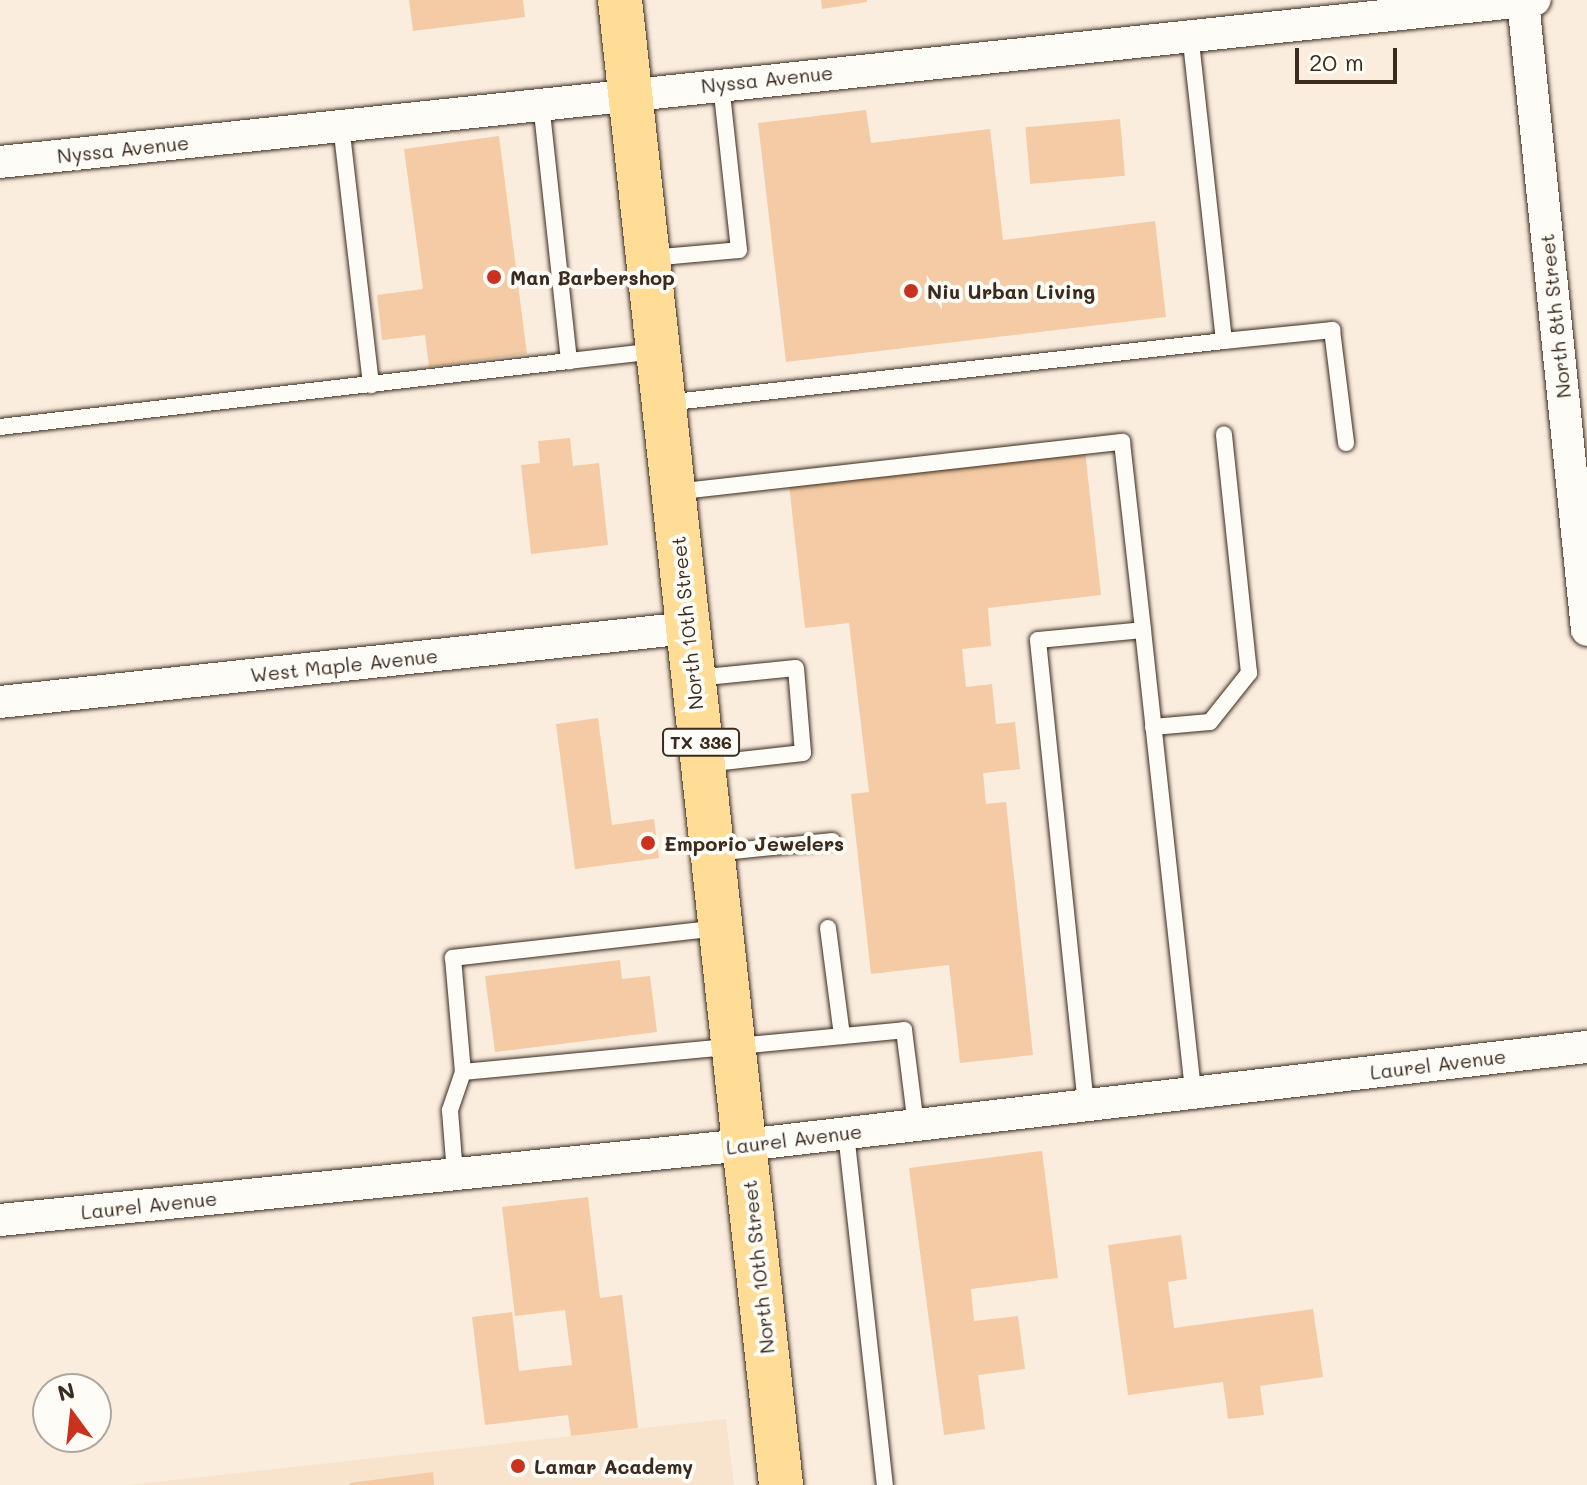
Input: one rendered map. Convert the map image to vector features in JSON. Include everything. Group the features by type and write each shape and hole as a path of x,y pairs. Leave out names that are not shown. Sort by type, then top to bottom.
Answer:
{"main road":[{"name":"North 10th Street","path":"620,0 781,1485"}],"street":[{"name":"Nyssa Avenue","path":"0,162 630,93 1528,1"},
{"name":"North 8th Street","path":"1528,1 1587,630"},
{"name":"West Maple Avenue","path":"0,702 688,628"},
{"name":"Laurel Avenue","path":"0,1220 745,1145 1587,1047"}],"lane":[{"path":"1190,35 1224,341"},
{"path":"649,259 739,250 721,84"},
{"path":"541,103 569,361"},
{"path":"341,125 371,385"},
{"path":"665,403 1332,330 1346,443"},
{"path":"0,427 659,351"},
{"path":"1153,727 1210,722 1249,673 1224,434"},
{"path":"673,492 1122,442 1193,1093"},
{"path":"1086,1105 1038,640 1143,630"},
{"path":"694,678 796,668 803,753 703,764"},
{"path":"713,853 832,841"},
{"path":"455,1174 450,1110 463,1072 453,958 721,928"},
{"path":"828,928 842,1036"},
{"path":"463,1072 904,1030 916,1125"},
{"path":"846,1133 885,1485"}],"shaded area":[{"name":"Lamar Academy","path":"726,1419 734,1485 129,1485"}],"building":[{"path":"409,0 523,0 525,17 413,31"},
{"path":"821,0 867,0 867,2 822,9"},
{"path":"866,110 871,143 990,129 1003,240 1155,221 1166,317 786,362 758,123"},
{"path":"1120,119 1125,176 1030,184 1025,127"},
{"path":"499,136 527,354 429,367 425,335 382,340 377,295 423,289 404,149"},
{"path":"570,438 573,466 599,463 608,545 531,554 521,465 540,463 538,441"},
{"path":"1085,451 1101,595 988,608 991,646 962,649 966,687 992,684 996,724 1015,722 1020,769 983,773 986,804 1006,802 1033,1055 960,1063 949,965 871,974 851,794 869,792 849,623 805,628 789,485"},
{"path":"598,718 612,825 654,819 659,858 575,869 556,724"},
{"path":"620,960 622,979 650,976 657,1032 495,1052 485,976"},
{"path":"1042,1151 1058,1278 971,1289 974,1321 1018,1316 1025,1369 978,1375 985,1429 944,1435 909,1168"},
{"path":"588,1197 600,1298 622,1295 638,1428 571,1436 568,1415 485,1425 472,1317 512,1312 519,1371 572,1365 565,1310 515,1316 502,1207"},
{"path":"1181,1235 1187,1279 1168,1282 1174,1328 1313,1309 1323,1377 1260,1386 1264,1415 1228,1419 1223,1382 1128,1395 1108,1245"},
{"path":"433,1472 434,1485 350,1485 350,1483"}],"place":[{"name":"Man Barbershop","path":"494,277"},
{"name":"Niu Urban Living","path":"911,291"},
{"name":"Emporio Jewelers","path":"648,843"},
{"name":"Lamar Academy","path":"518,1466"}]}
